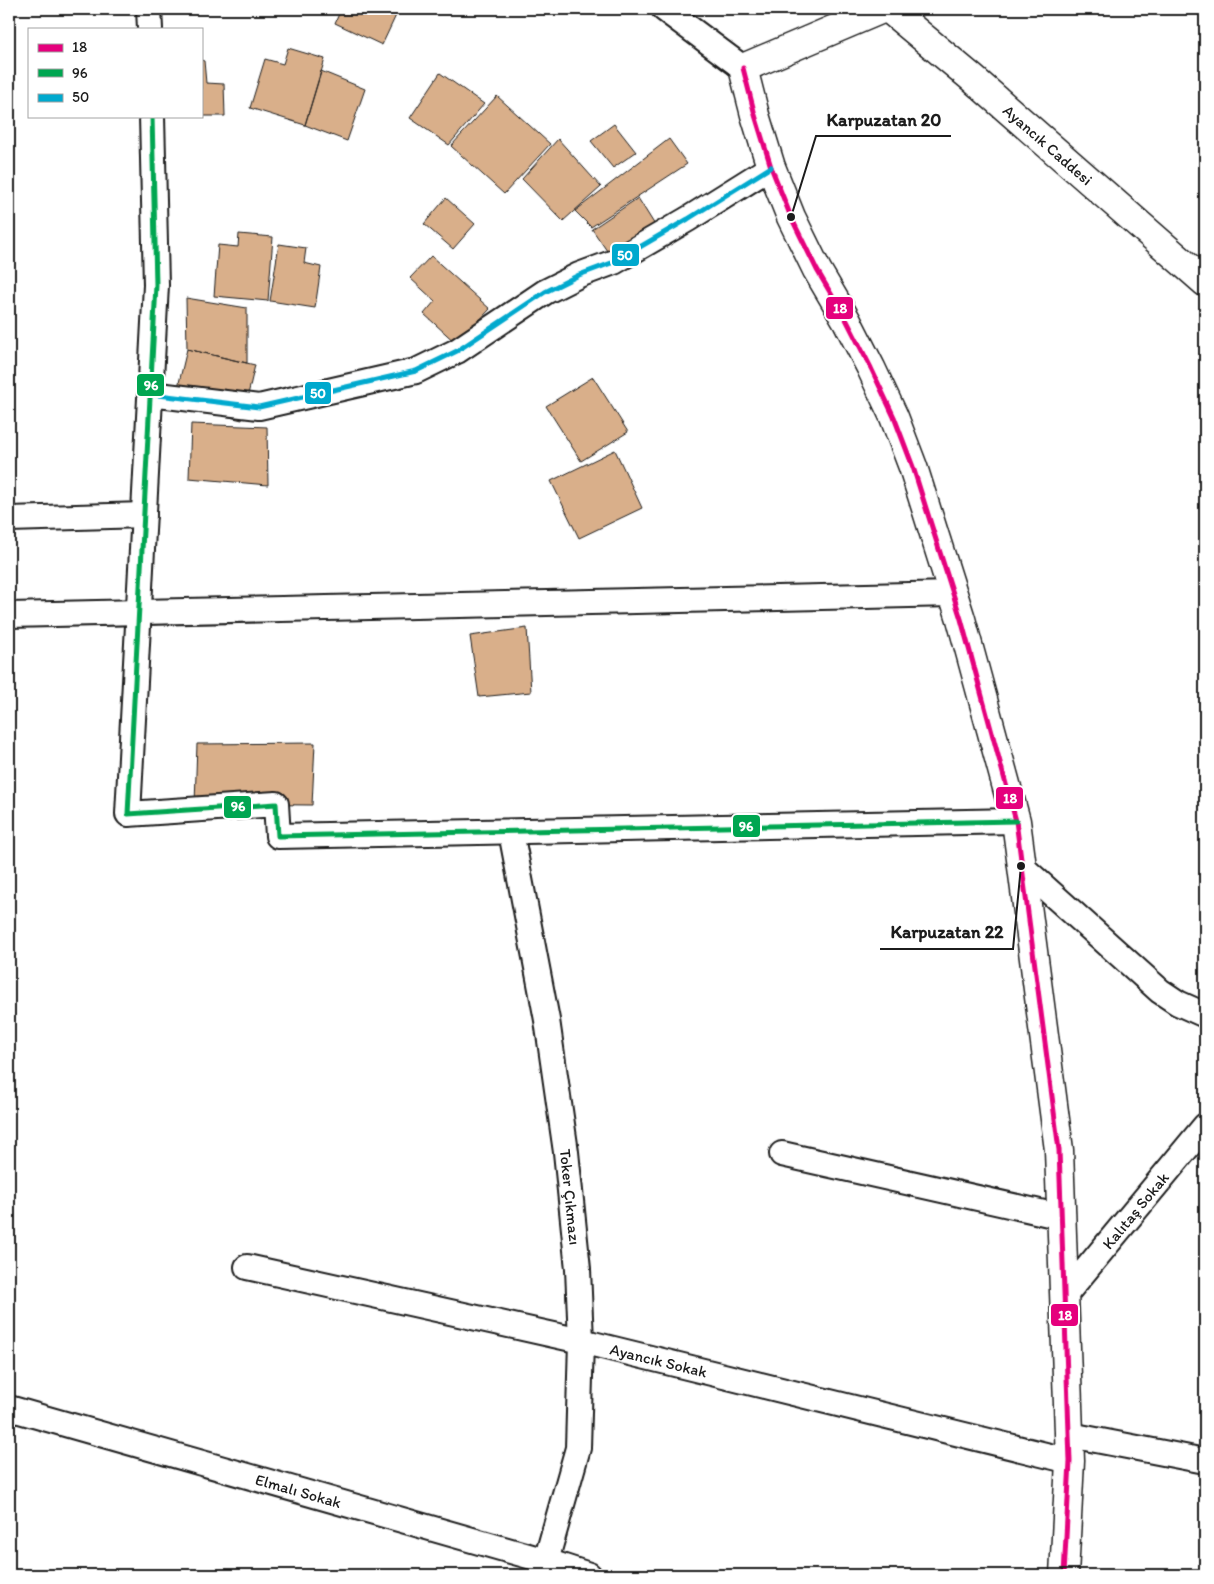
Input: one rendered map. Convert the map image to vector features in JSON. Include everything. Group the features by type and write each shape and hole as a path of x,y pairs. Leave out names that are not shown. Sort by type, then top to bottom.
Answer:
{"street":[{"path":"149,9 150,28"},
{"path":"664,9 743,68 755,115 772,166 792,216 817,270 847,321 894,417 913,467 953,594 1016,822 1059,1150 1066,1296 1070,1448 1064,1575"},
{"path":"743,68 882,9"},
{"name":"Ayancık Caddesi","path":"888,9 972,78 1205,282"},
{"path":"152,118 156,285 128,814 276,804 278,836 1016,822"},
{"path":"150,394 258,407 416,371 457,351 544,292 579,275 614,262 688,219 772,166"},
{"path":"9,519 144,514"},
{"path":"9,615 953,594"},
{"name":"Toker Çıkmazı","path":"511,832 547,1020 564,1142 578,1269 581,1342 578,1448 543,1568"},
{"path":"1022,866 1160,990 1178,1003 1205,1015"},
{"name":"Kalıtaş Sokak","path":"1066,1296 1205,1126"},
{"path":"782,1154 1062,1216"},
{"name":"Ayancık Sokak","path":"247,1267 581,1342 1070,1448 1205,1461"},
{"name":"Elmalı Sokak","path":"9,1408 543,1568 589,1575"}],"building":[{"path":"341,9 399,9 382,45 335,23"},
{"path":"288,48 325,59 305,125 250,108 265,59 283,64"},
{"path":"202,60 204,61 206,83 224,84 225,116 202,116"},
{"path":"321,71 365,89 347,141 305,125"},
{"path":"440,73 484,104 449,145 410,118"},
{"path":"497,96 550,144 504,194 451,146"},
{"path":"614,124 636,152 613,168 591,141"},
{"path":"558,139 601,187 563,221 522,179"},
{"path":"669,139 687,164 591,227 575,211"},
{"path":"446,198 475,224 453,249 424,224"},
{"path":"638,198 663,238 618,267 592,229"},
{"path":"239,234 273,237 268,301 214,296 218,245 238,247"},
{"path":"279,244 306,248 304,263 321,267 315,308 270,301"},
{"path":"431,256 490,309 457,344 424,314 435,301 410,278"},
{"path":"186,298 247,308 247,363 187,349"},
{"path":"187,349 255,365 242,420 174,404"},
{"path":"593,377 628,432 581,461 546,406"},
{"path":"191,424 267,427 268,485 189,478"},
{"path":"615,450 642,508 579,538 551,481"},
{"path":"527,628 531,692 479,697 470,636"},
{"path":"315,743 312,805 195,804 197,744"}],"transit line":[{"name":"18","path":"743,68 771,167 791,217 817,270 847,321 871,368 894,417 913,467 961,619 1016,821 1059,1150 1070,1461 1064,1575"},
{"name":"96","path":"152,118 156,285 128,814 276,804 278,836 1016,821"},
{"name":"50","path":"150,394 259,407 416,371 457,351 545,292 579,275 614,262 688,219 771,167"}],"place":[{"name":"Karpuzatan 20","path":"791,217"},
{"name":"Karpuzatan 22","path":"1021,866"}]}
